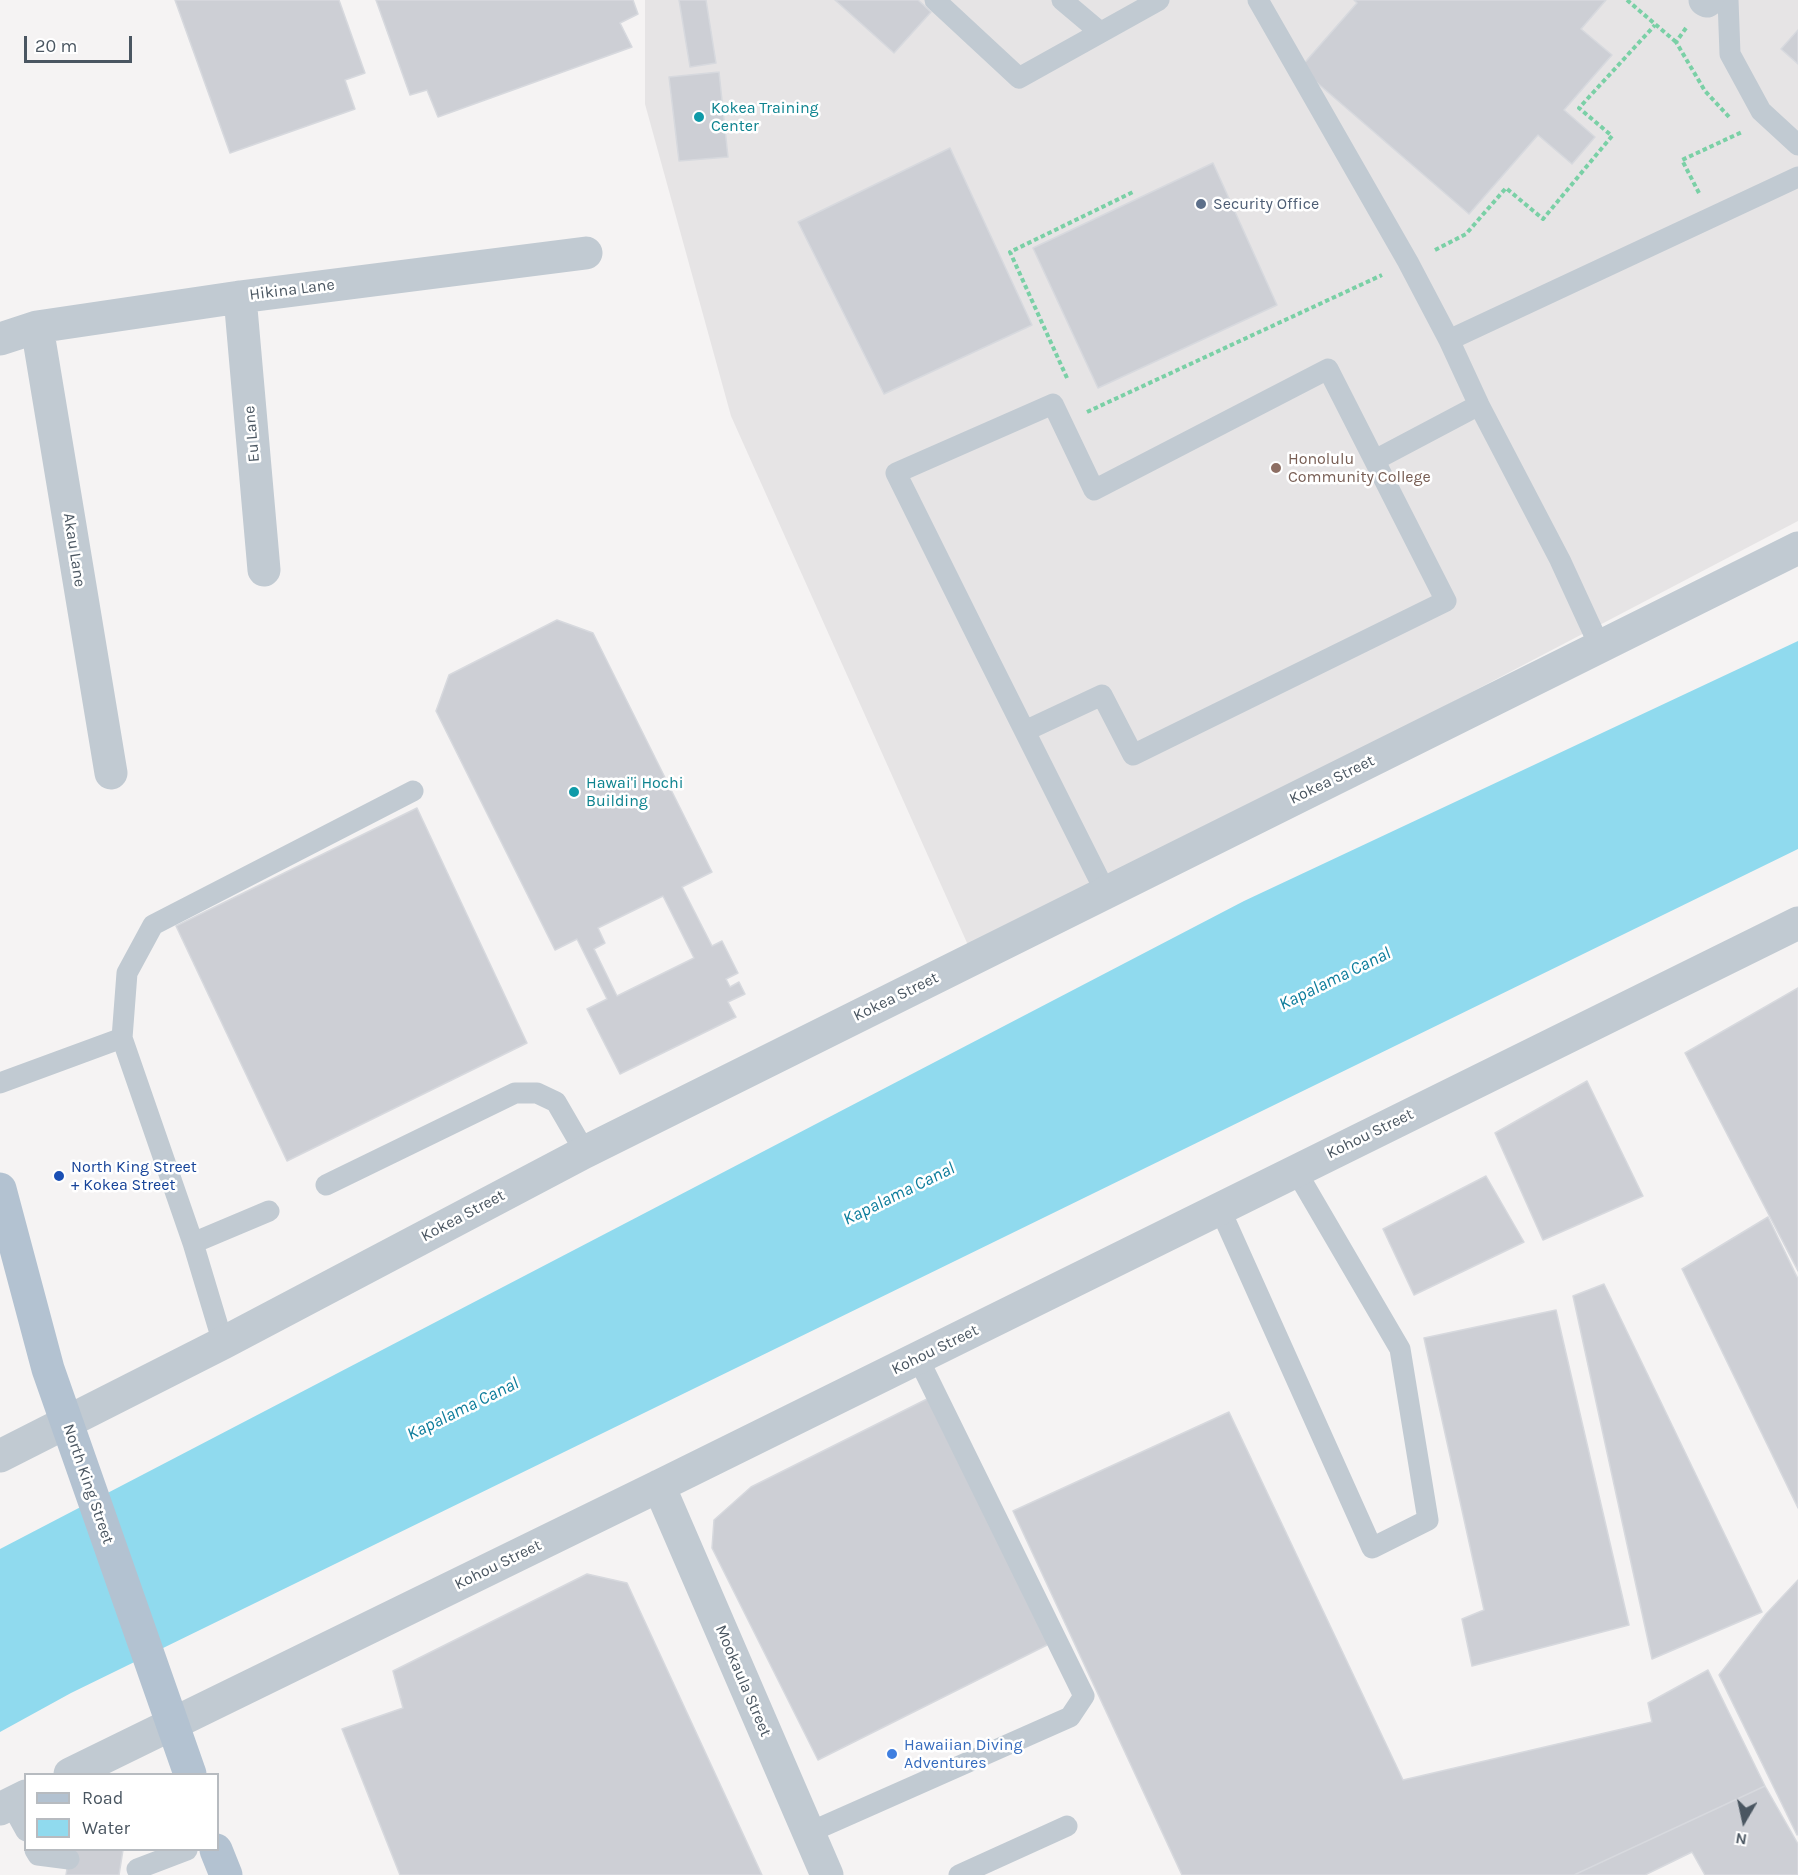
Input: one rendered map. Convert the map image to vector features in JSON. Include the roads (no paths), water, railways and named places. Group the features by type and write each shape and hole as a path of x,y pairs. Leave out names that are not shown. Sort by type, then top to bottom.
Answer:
{"main road":[{"name":"North King Street","path":"0,1189 48,1369 190,1773"},
{"path":"216,1851 226,1875"}],"street":[{"name":"Hikina Lane","path":"0,339 37,327 240,297 586,254"},
{"name":"Eu Lane","path":"240,297 264,570"},
{"name":"Akau Lane","path":"37,327 111,773"},
{"name":"Kokea Street","path":"0,1456 223,1343 585,1152 1798,548"},
{"name":"Kohou Street","path":"72,1773 659,1486 1798,923"},
{"name":"Mookaula Street","path":"659,1486 826,1875"}],"lane":[{"path":"935,0 1018,78 1159,0"},
{"path":"1062,0 1100,33"},
{"path":"1258,0 1449,340 1479,405 1560,560 1600,646"},
{"path":"1713,0 1730,54 1761,111 1798,145"},
{"path":"1449,340 1798,177"},
{"path":"1024,731 1102,695 1132,755 1446,601 1328,369 1094,490 1053,404 896,473 1024,731 1106,893"},
{"path":"1374,460 1479,405"},
{"path":"223,1343 193,1243 122,1038 127,973 153,925 413,791"},
{"path":"0,1083 122,1038"},
{"path":"326,1185 515,1093 537,1093 556,1102 585,1152"},
{"path":"1220,1209 1372,1548 1428,1520 1400,1349 1296,1171"},
{"path":"193,1243 269,1211"},
{"path":"808,1833 1070,1717 1084,1696 918,1358"},
{"path":"959,1875 1067,1826"},
{"path":"131,1871 184,1851"},
{"path":"36,1860 69,1859"}],"water":[{"name":"Kapalama Canal","path":"1798,641 1798,849 71,1693 0,1732 0,1549 1244,901"}],"place":[{"name":"Kokea Training Center","path":"699,117"},
{"name":"Security Office","path":"1201,204"},
{"name":"Honolulu Community College","path":"1276,468"},
{"name":"Hawai'i Hochi Building","path":"574,792"},
{"name":"North King Street + Kokea Street","path":"59,1176"},
{"name":"Hawaiian Diving Adventures","path":"892,1754"}]}
